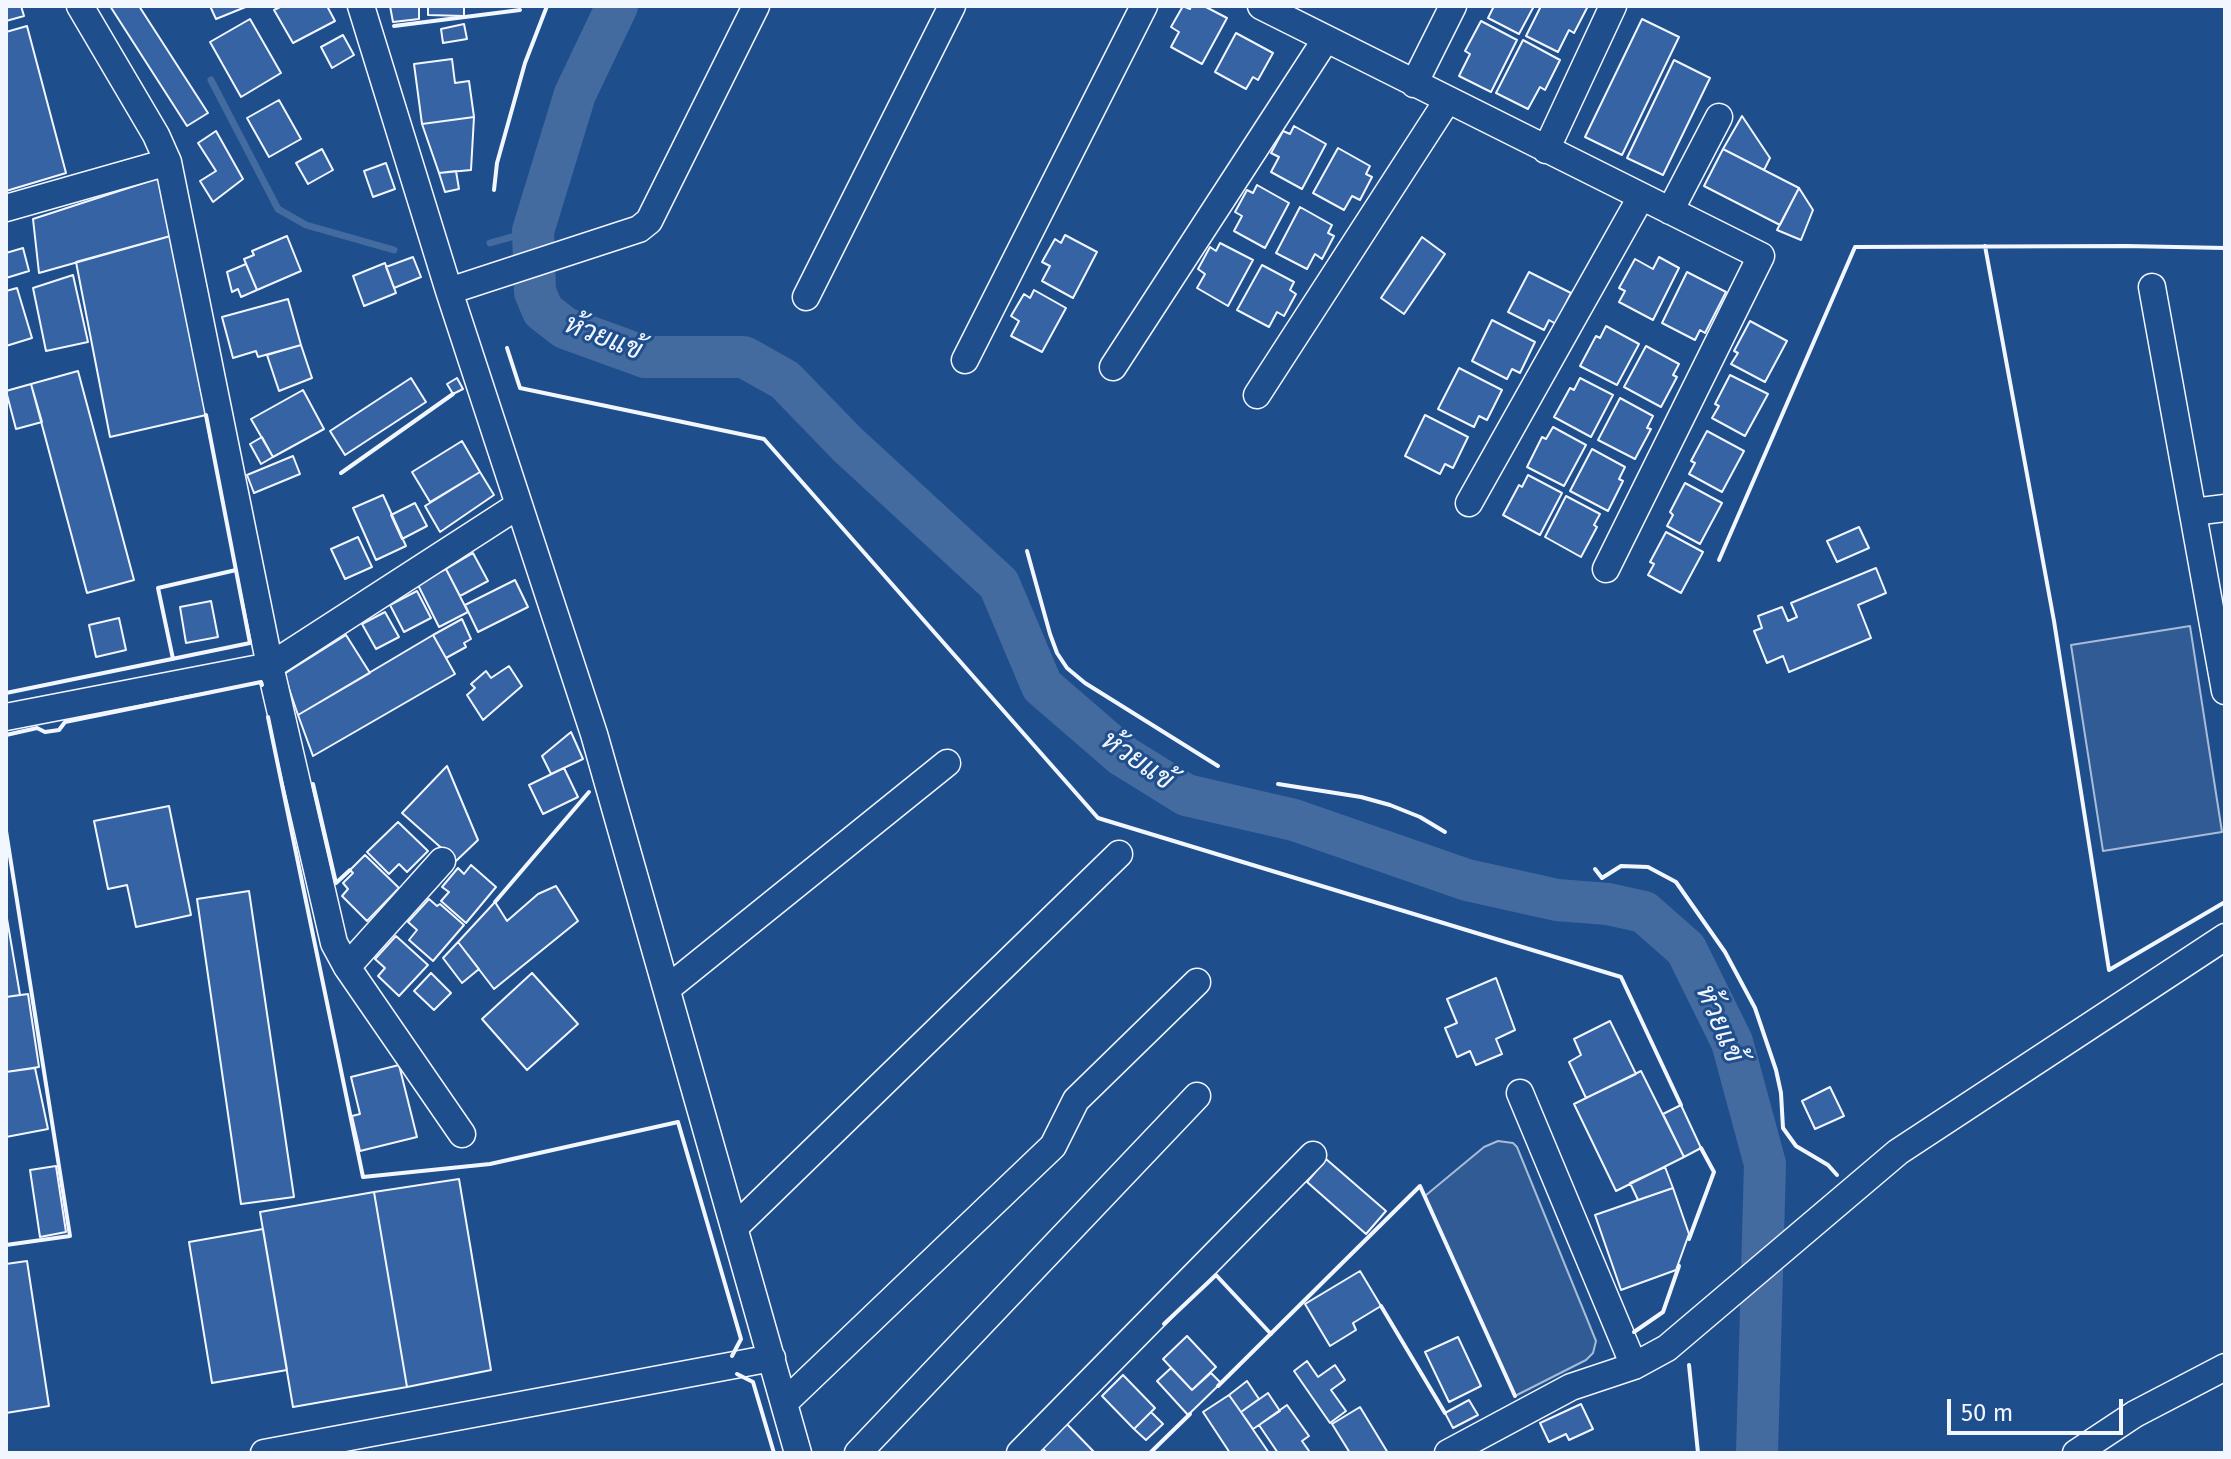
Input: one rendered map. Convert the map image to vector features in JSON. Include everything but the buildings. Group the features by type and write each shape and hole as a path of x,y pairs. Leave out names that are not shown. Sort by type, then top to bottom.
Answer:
{"street":[{"path":"80,6 156,135 168,162 270,666 334,943 347,967 462,1134"},
{"path":"361,6 449,291 594,734 798,1453"},
{"path":"449,291 623,235 649,221 756,6"},
{"path":"806,297 952,6"},
{"path":"965,360 1144,6"},
{"path":"1414,84 1453,6"},
{"path":"1546,150 1613,6"},
{"path":"1278,10 1326,39 1447,101 1761,256 1606,569"},
{"path":"1113,367 1326,39"},
{"path":"1257,395 1447,101"},
{"path":"1670,211 1719,117"},
{"path":"6,208 168,162"},
{"path":"1469,503 1641,197"},
{"path":"2152,287 2225,691"},
{"path":"6,717 270,666 519,505"},
{"path":"2193,512 2225,508"},
{"path":"668,988 947,763"},
{"path":"735,1227 1119,854"},
{"path":"347,967 442,861"},
{"path":"1448,1453 1571,1387 1634,1366 1667,1348 1861,1181 1911,1143 2225,937"},
{"path":"784,1403 1053,1146 1076,1100 1197,982"},
{"path":"1520,1093 1634,1366"},
{"path":"858,1453 1197,1096"},
{"path":"1020,1453 1313,1155"},
{"path":"264,1453 772,1358"},
{"path":"2076,1453 2135,1414 2225,1367"}],"shaded area":[{"path":"2190,626 2222,832 2103,851 2071,645"},
{"path":"1498,1141 1513,1143 1517,1147 1596,1341 1593,1353 1586,1360 1515,1396 1425,1196 1484,1147"}],"waterway":[{"name":"ห้วยแข้","path":"617,6 575,94 533,231 535,292 543,311 565,328 645,357 744,357 785,380 847,444 999,584 1042,686 1123,756 1186,795 1294,820 1467,880 1557,900 1608,904 1644,912 1686,949 1732,1042 1765,1164 1757,1453"},
{"path":"211,80 278,209 306,225 394,250"},
{"path":"490,243 533,231"}],"wall":[{"path":"494,190 497,163 525,63 547,6"},
{"path":"394,26 520,10"},
{"path":"1985,246 2054,621 2109,970 2225,902"},
{"path":"1719,560 1855,247 2225,248"},
{"path":"507,348 520,388 764,439 1098,818 1621,977 1681,1105"},
{"path":"341,473 453,394"},
{"path":"6,693 250,643 206,415"},
{"path":"1027,551 1050,634 1067,668 1085,683 1218,766"},
{"path":"173,659 158,588 236,570"},
{"path":"6,735 37,728 45,732 59,730 65,722 261,682 262,685"},
{"path":"268,717 363,1177 490,1164 678,1122 741,1339 732,1356"},
{"path":"313,784 336,883 350,870"},
{"path":"1278,784 1361,797 1390,805 1420,817 1445,832"},
{"path":"495,902 589,792"},
{"path":"6,831 70,1236 6,1245"},
{"path":"1595,869 1602,878 1621,866 1648,867 1676,882 1725,952 1755,1008 1776,1070 1783,1128 1796,1146 1828,1165 1837,1175"},
{"path":"1689,1239 1714,1172 1701,1148"},
{"path":"1218,1386 1420,1186 1515,1396"},
{"path":"1634,1332 1663,1312 1679,1266"},
{"path":"1164,1324 1216,1275 1271,1334"},
{"path":"1381,1306 1445,1413"},
{"path":"1689,1365 1698,1453"},
{"path":"737,1374 753,1382 774,1453"},
{"path":"1150,1453 1190,1414"}]}
